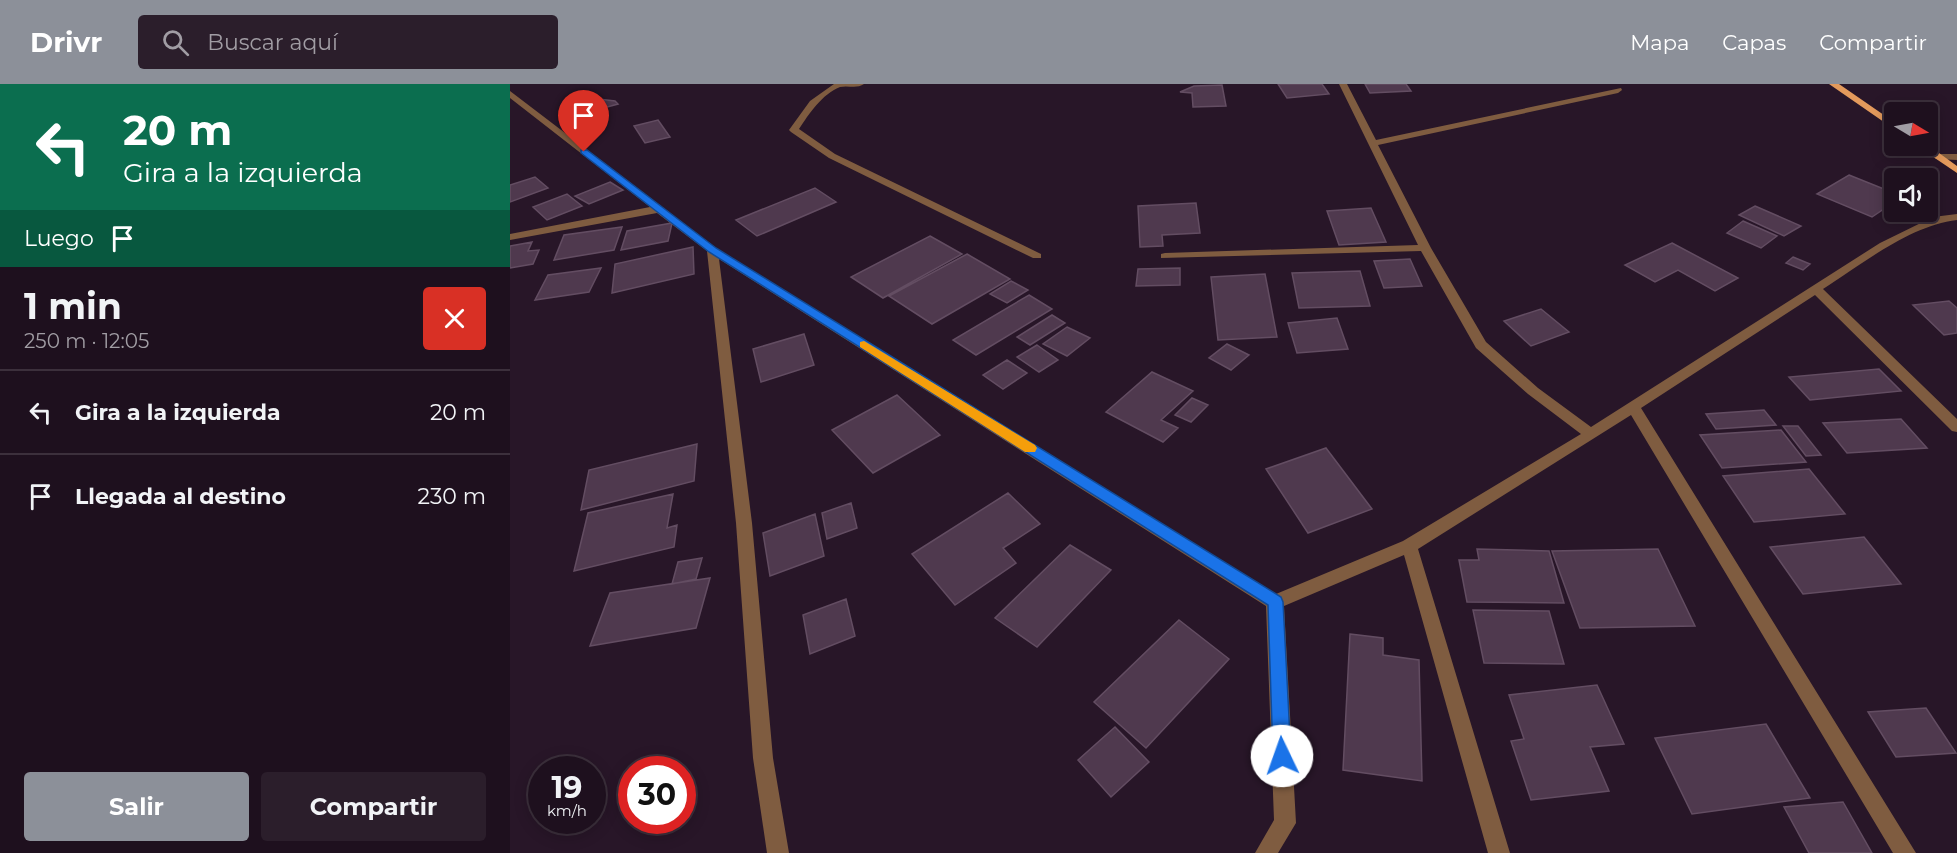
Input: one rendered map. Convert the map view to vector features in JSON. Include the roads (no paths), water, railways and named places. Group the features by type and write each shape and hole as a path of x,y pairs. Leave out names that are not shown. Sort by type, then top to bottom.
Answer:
{"main road":[{"path":"1833,84 1884,119"},
{"path":"1938,157 1957,170"}],"street":[{"path":"860,84 838,85 813,103 794,130 832,156 1037,256"},
{"path":"1343,84 1425,248 1481,345 1533,391 1592,434"},
{"path":"1374,143 1618,90"},
{"path":"510,94 712,250 1275,602"},
{"path":"1938,157 1957,157"},
{"path":"510,237 659,208"},
{"path":"1275,602 1409,546 1592,434 1884,245 1937,219 1957,217"},
{"path":"1165,256 1425,248"},
{"path":"712,250 744,523 763,758 778,853"},
{"path":"1815,288 1957,427"},
{"path":"1633,407 1905,853"},
{"path":"1409,546 1499,853"},
{"path":"1266,853 1285,823 1275,602"}]}
